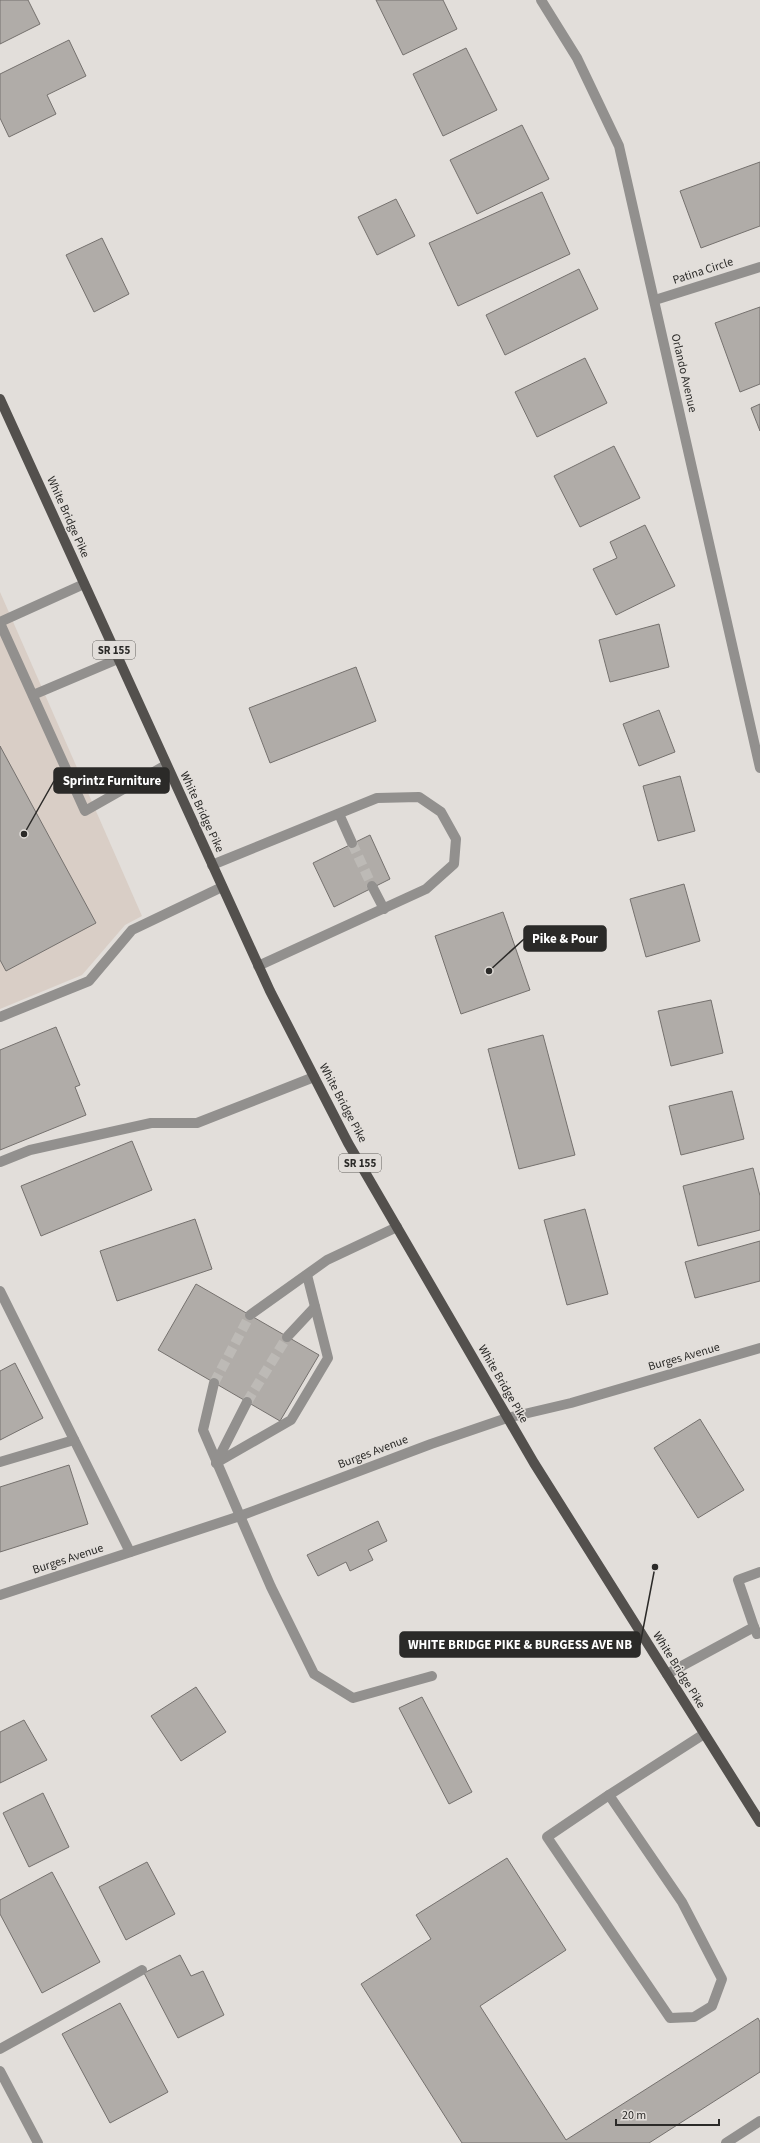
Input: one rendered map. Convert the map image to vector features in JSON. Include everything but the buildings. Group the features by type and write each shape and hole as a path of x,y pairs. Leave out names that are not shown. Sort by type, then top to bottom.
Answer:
{"main road":[{"name":"White Bridge Pike","path":"0,399 258,966 348,1143 507,1418 760,1822"}],"street":[{"name":"Orlando Avenue","path":"541,0 577,58 618,146 655,300 760,768"},
{"name":"Patina Circle","path":"655,300 760,266"},
{"path":"84,584 0,622 85,811 166,765"},
{"path":"33,695 118,659"},
{"path":"212,865 377,798 420,797 441,812 456,839 454,864 426,889 258,966"},
{"path":"339,814 352,843"},
{"path":"372,886 384,909"},
{"path":"0,1017 88,980 132,930 222,888"},
{"path":"0,1162 30,1150 151,1123 197,1123 314,1077"},
{"path":"250,1315 327,1260 397,1227"},
{"path":"216,1463 291,1420 328,1358 307,1275"},
{"path":"0,1291 130,1552"},
{"path":"287,1337 315,1307"},
{"name":"Burges Avenue","path":"0,1595 240,1516 431,1444 507,1418 571,1403 760,1348"},
{"path":"214,1383 203,1430 271,1587 314,1674 353,1698 432,1676"},
{"path":"216,1463 247,1402"},
{"path":"0,1462 74,1440"},
{"path":"667,1674 757,1630 738,1580 760,1572"},
{"path":"609,1795 682,1902 722,1979 712,2006 694,2017 670,2018 547,1837 609,1795 704,1734"},
{"path":"0,2049 142,1970"},
{"path":"0,2071 38,2143"},
{"path":"726,2143 760,2121"}],"shaded area":[{"path":"0,592 142,916 125,925 82,975 0,1009"}],"tunnel":[{"path":"352,843 372,886"},
{"path":"214,1383 250,1315"},
{"path":"247,1402 287,1337"}],"place":[{"name":"Sprintz Furniture","path":"24,834"},
{"name":"Pike & Pour","path":"489,971"},
{"name":"WHITE BRIDGE PIKE & BURGESS AVE NB","path":"655,1567"}]}
